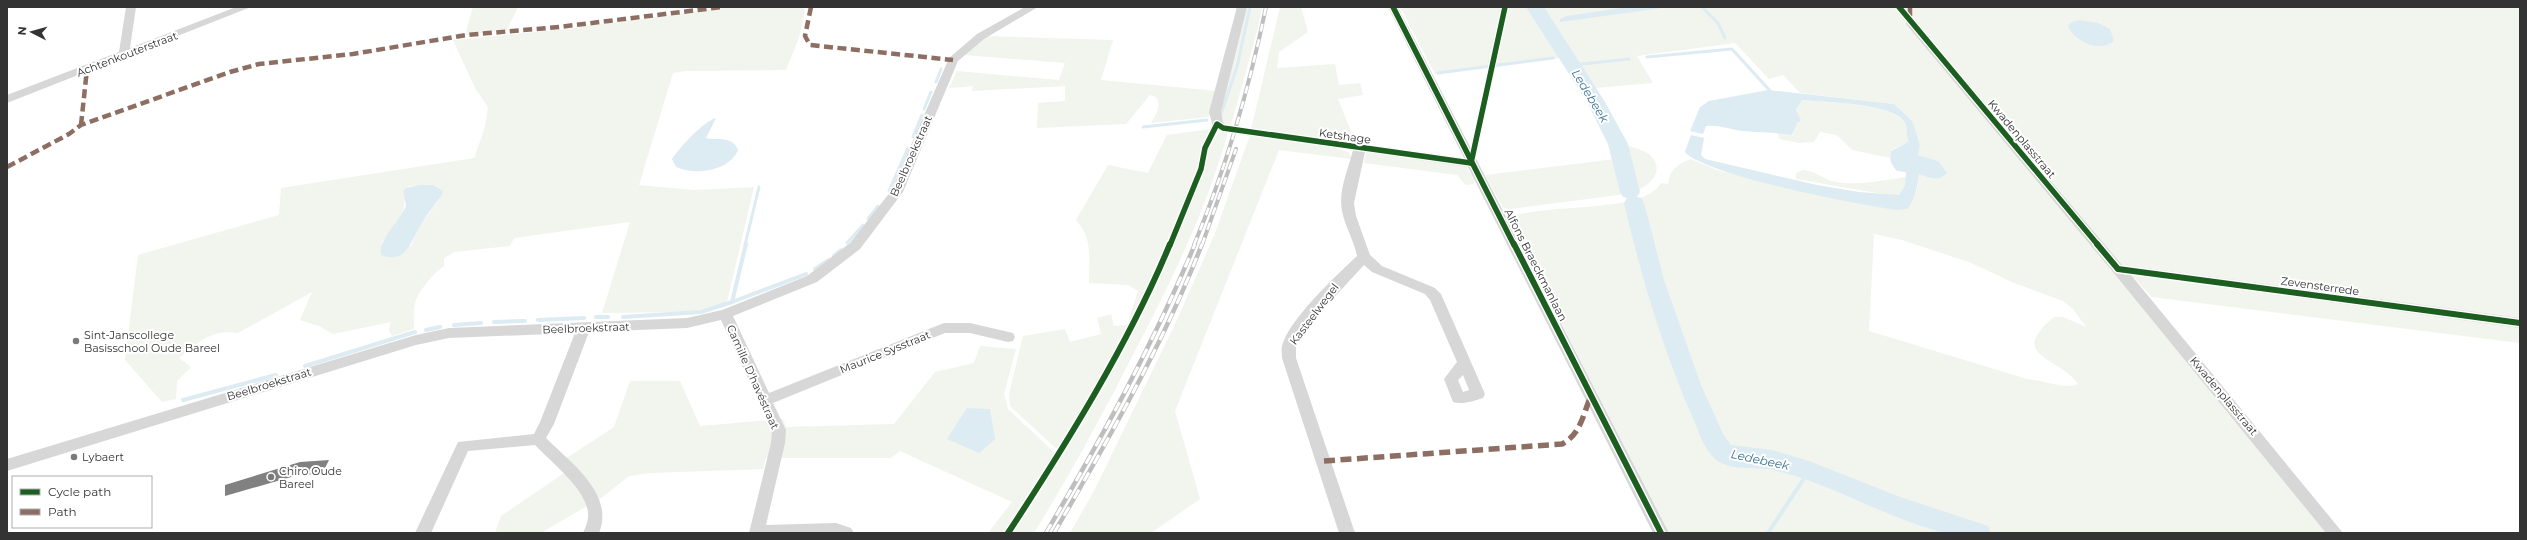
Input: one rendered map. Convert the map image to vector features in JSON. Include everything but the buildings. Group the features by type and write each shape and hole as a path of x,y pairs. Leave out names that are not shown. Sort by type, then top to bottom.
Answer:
{"street":[{"path":"124,54 131,7"},
{"name":"Achtenkouterstraat","path":"7,99 246,7"},
{"name":"Beelbroekstraat","path":"7,465 416,340 449,333 687,323 725,314 812,279 855,246 897,192 953,60 968,44 985,31 1033,7"},
{"name":"Ketshage","path":"1242,7 1215,112 1217,124 1223,128 1471,163"},
{"name":"Alfons Braeckmanlaan","path":"1393,7 1471,163 1661,533"},
{"name":"Kwadenplasstraat","path":"1910,22 2118,269 2335,533"},
{"path":"1360,148 1350,192 1348,210 1361,242 1364,257 1377,269 1430,291 1436,297 1465,363"},
{"name":"Kasteelwegel","path":"1347,533 1289,358 1289,347 1297,333 1339,280 1364,257"},
{"name":"Zevensterrede","path":"2118,269 2520,323"},
{"name":"Camille D'havéstraat","path":"725,314 779,430 778,443 757,533"},
{"path":"538,440 547,424 584,328"},
{"name":"Maurice Sysstraat","path":"766,400 944,328 970,328 1008,337"},
{"path":"423,533 463,446 538,440"},
{"path":"538,440 582,486 592,501 596,510 592,533"},
{"path":"757,533 836,530 846,533"}],"shaded area":[{"path":"473,7 518,7 507,30 465,35"},
{"path":"730,7 803,7 805,11 799,38 786,70 686,71 673,73 639,185 694,190 754,187 727,302 692,312 602,313 630,222 514,238 510,246 454,252 444,258 444,266 435,273 417,298 414,309 414,329 392,336 389,330 391,322 333,334 319,326 300,320 312,292 238,333 220,333 199,342 179,358 191,367 177,381 176,399 162,402 125,360 138,255 279,215 281,188 474,158 485,127 488,107 475,88 453,40 566,29","holes":["427,185 442,195 418,229 411,246 381,243 400,220 404,208 403,193 409,186"]},
{"path":"1247,7 1262,7 1258,28 1231,125 1224,125 1219,109"},
{"path":"1280,7 1301,7 1308,32 1279,52 1277,68 1335,64 1339,85 1360,83 1363,95 1338,99 1356,144 1251,130"},
{"path":"1400,7 1530,7 1548,29 1559,51 1570,50 1551,18 1541,7 2520,7 2520,343 2152,297 2134,278 2121,280 2328,533 1669,533 1509,221 1510,218 1525,213 1545,210 1614,204 1634,200 1651,193 1661,183 1668,184 1671,174 1675,168 1691,159 1717,170 1814,194 1895,210 1911,205 1917,190 1919,173 1938,161 1918,155 1920,145 1894,104 1800,93 1783,75 1769,79 1735,43 1637,56 1653,83 1595,88 1622,144 1643,151 1653,158 1656,165 1656,171 1654,177 1645,186 1626,194 1511,209 1503,208 1485,175 1615,159 1613,144 1588,100 1560,58 1435,74","holes":["1874,234 1902,240 1969,262 2014,283 2063,301 2073,309 2086,327 2063,317 2054,317 2041,330 2035,341 2036,349 2041,355 2070,375 2078,384 2066,386 2027,379 1869,331"]},
{"path":"1628,7 1670,7 1560,22 1560,19 1566,16"},
{"path":"2079,20 2098,23 2110,29 2114,41 2102,46 2095,46 2082,41 2076,37 2068,27 2070,23"},
{"path":"987,36 1113,40 1101,80 1217,91 1209,117 1151,123 1158,110 1158,100 1156,97 1150,95 1126,124 1037,128 1038,103 1065,101 1065,86 972,91 973,86 949,88 957,71 1059,80 1065,63 964,55"},
{"path":"1768,90 1894,104 1912,121 1920,145 1918,155 1938,161 1947,173 1937,179 1919,174 1916,193 1910,205 1907,209 1895,210 1849,202 1784,188 1751,179 1699,161 1685,152 1691,135 1704,138 1701,155 1705,159 1817,185 1859,192 1899,195 1905,185 1906,172 1897,171 1891,162 1890,154 1891,151 1908,142 1907,130 1905,123 1899,116 1888,111 1874,107 1802,100 1796,110 1801,120 1797,123 1792,135 1734,130 1712,126 1706,126 1703,134 1690,131 1700,107 1709,101"},
{"path":"1802,100 1858,105 1888,112 1899,117 1905,124 1908,142 1891,150 1890,158 1852,150 1837,135 1820,132 1814,142 1799,143 1780,139 1777,132 1793,135 1799,103"},
{"path":"716,118 706,138 729,140 732,142 738,150 734,157 720,167 711,170 692,171 676,167 672,159 680,148 705,124"},
{"path":"1210,129 1199,168 1133,319 1060,452 1010,406 1009,394 1023,336 1065,329 1070,342 1101,334 1097,318 1111,314 1114,326 1127,325 1138,291 1128,285 1089,283 1088,242 1076,220 1108,165 1148,173 1167,135"},
{"path":"1220,132 1228,132 1220,160 1210,188 1176,269 1100,418 1034,533 988,533 1012,502 900,451 891,458 766,458 763,469 650,473 629,476 604,496 541,533 495,533 501,516 573,467 565,459 614,427 630,381 680,381 700,426 783,419 786,427 894,424 935,372 974,363 980,346 1016,349 1004,394 1008,409 1060,458 1037,480 1060,460 1100,390 1164,264 1205,169 1208,147"},
{"path":"1250,135 1334,147 1350,153 1351,159 1279,150 1175,411 1200,499 1151,533 1070,533 1094,491 1176,322 1214,236"},
{"path":"1366,152 1466,166 1475,181 1473,184 1466,185 1457,175 1364,163"},
{"path":"1803,170 1840,183 1859,183 1906,177 1905,185 1899,195 1888,195 1796,179 1796,173"},
{"path":"419,185 433,185 443,191 442,195 418,229 408,249 397,256 390,257 381,255 381,248 386,236 406,206 403,191 406,188"},
{"path":"967,408 990,409 995,439 979,453 947,439"}],"waterway":[{"path":"1220,117 1237,67 1250,7"},
{"name":"Ledebeek","path":"1535,7 1596,102 1618,144 1630,192"},
{"path":"1702,7 1718,23 1725,38"},
{"path":"1647,57 1732,49 1772,93"},
{"path":"1438,73 1553,58"},
{"path":"1573,65 1629,59"},
{"path":"936,82 941,69"},
{"path":"924,109 931,92"},
{"path":"913,137 922,115"},
{"path":"1143,127 1207,120"},
{"path":"889,191 908,148"},
{"path":"745,245 759,187"},
{"name":"Ledebeek","path":"1634,203 1653,280 1690,385 1714,439 1723,452 1734,457 1772,460 1809,471 1894,505 1979,533"},
{"path":"868,219 878,206"},
{"path":"847,243 863,225"},
{"path":"732,302 746,244"},
{"path":"834,256 841,250"},
{"path":"815,269 829,260"},
{"path":"732,302 806,274"},
{"path":"623,317 701,312 732,302"},
{"path":"596,317 608,317"},
{"path":"538,320 584,318"},
{"path":"494,322 525,321"},
{"path":"454,325 481,323"},
{"path":"426,330 440,327"},
{"path":"305,366 415,332"},
{"path":"183,400 276,375"},
{"path":"1768,533 1809,471"}],"railway":[{"path":"1194,245 1206,216 1236,128 1266,7"},
{"path":"1202,245 1236,149"},
{"path":"1046,533 1087,462 1144,355 1162,319 1195,244"},
{"path":"1054,533 1134,392 1170,319 1202,244"}],"marked path":[{"path":"7,167 69,134 81,125 230,72 259,64 353,54 466,35 559,27 722,7"},
{"path":"811,7 805,36 810,45 953,60"},
{"path":"1910,7 1910,21"},
{"path":"81,125 87,69"},
{"path":"1324,461 1562,444 1569,441 1578,430 1591,396"}],"cycle path":[{"path":"1393,7 1661,533"},
{"path":"1471,163 1505,7"},
{"path":"1899,7 2118,269 2520,323"},
{"path":"1008,533 1060,454 1134,320 1161,266 1201,169 1205,148 1217,124 1223,128 1471,163"}],"place":[{"name":"Sint-Janscollege Basisschool Oude Bareel","path":"76,341"},
{"name":"Lybaert","path":"74,457"},
{"name":"Chiro Oude Bareel","path":"271,477"}]}
